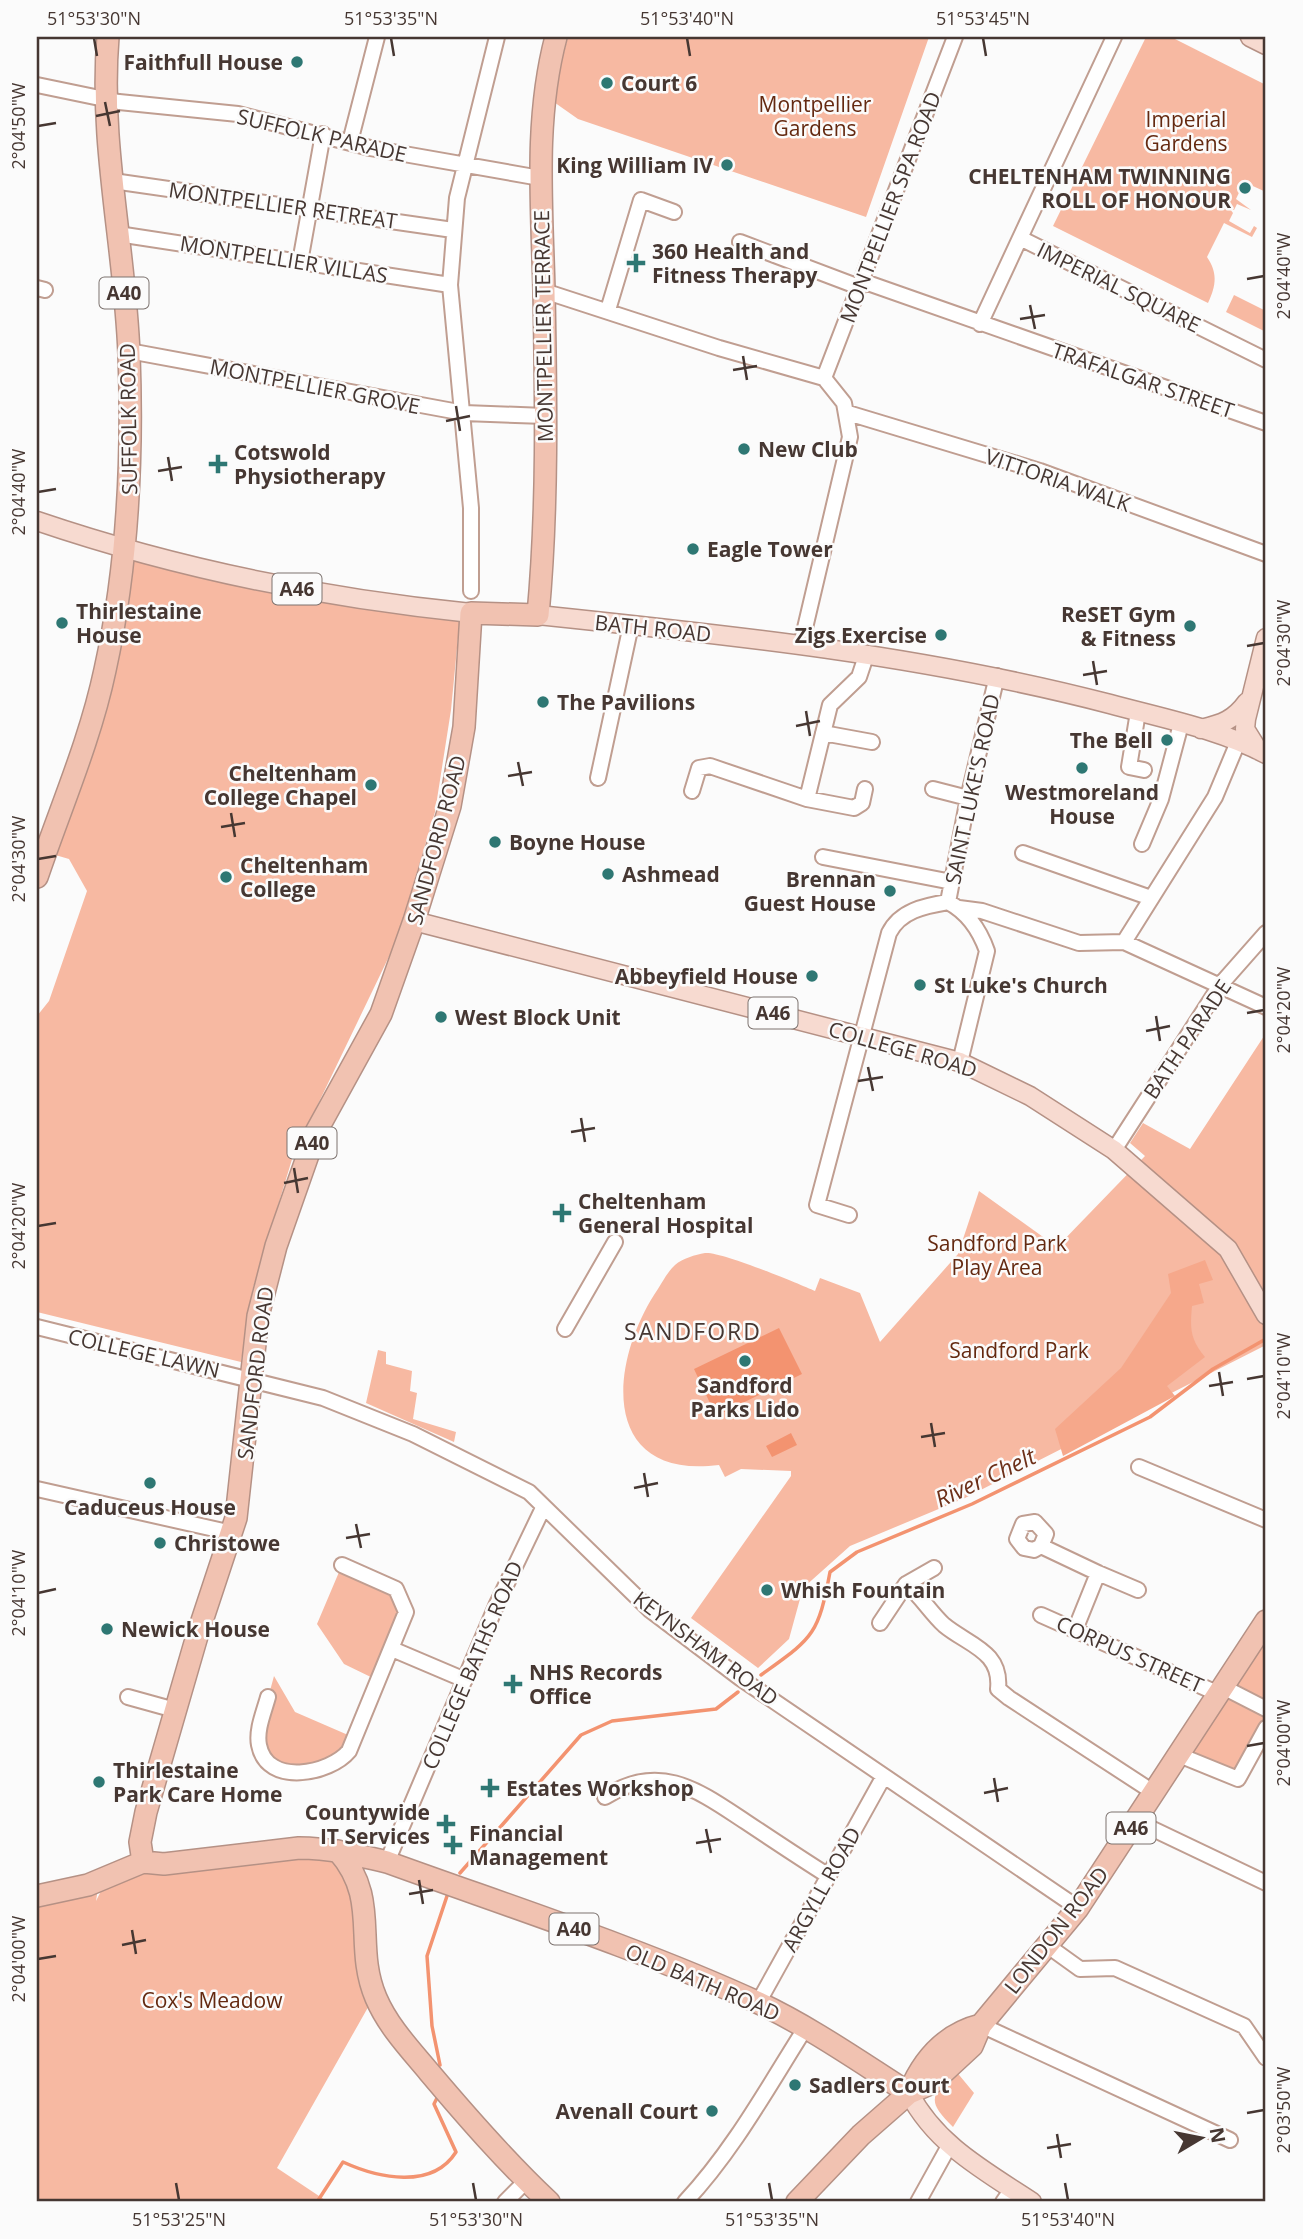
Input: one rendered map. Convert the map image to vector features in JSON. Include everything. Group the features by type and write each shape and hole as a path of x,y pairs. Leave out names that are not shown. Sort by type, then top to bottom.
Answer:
{"highway":[{"name":"SUFFOLK ROAD","path":"108,37 104,97 129,351 131,462 125,550"},
{"name":"MONTPELLIER TERRACE","path":"538,615 546,519 540,178 545,81 555,37"},
{"name":"A40","path":"37,877 106,670 125,550"},
{"name":"BATH ROAD","path":"471,602 538,615"},
{"name":"SANDFORD ROAD","path":"144,1862 140,1842 142,1824 175,1710 232,1533 240,1496 251,1378 264,1290 306,1158 334,1095 381,1014 450,806 461,749 471,602"},
{"name":"LONDON ROAD","path":"797,2202 845,2150 909,2093 932,2083 972,2046 981,2025 1078,1908 1266,1621"},
{"name":"OLD BATH ROAD","path":"37,1896 88,1885 144,1862 164,1864 299,1848 338,1851 387,1862 574,1929 758,2003 806,2028 909,2093"},
{"path":"338,1851 356,1873 365,1912"},
{"path":"387,1862 371,1877 365,1892 368,1972 386,2016 444,2090 526,2181 549,2202"}],"main road":[{"path":"1250,37 1266,45"},
{"name":"BATH ROAD","path":"37,521 125,550 339,598 471,602"},
{"name":"BATH ROAD","path":"538,615 867,653 997,676 1201,729 1262,752"},
{"name":"A46","path":"1262,752 1245,729 1266,638"},
{"path":"1201,729 1230,720 1250,700"},
{"name":"COLLEGE ROAD","path":"414,921 960,1062 1030,1096 1114,1150 1228,1249 1266,1315"},
{"path":"909,2093 922,2117 949,2146 1008,2196 1032,2202"}],"street":[{"path":"350,142 377,37"},
{"path":"471,602 471,508 450,285 453,230 464,167 497,37"},
{"name":"MONTPELLIER SPA ROAD","path":"824,378 955,37"},
{"name":"IMPERIAL SQUARE","path":"1114,37 1020,238 1266,360"},
{"name":"SUFFOLK PARADE","path":"37,85 119,102 238,114 464,167 540,178"},
{"path":"300,262 323,134"},
{"name":"MONTPELLIER RETREAT","path":"113,181 453,230"},
{"path":"608,310 641,200 674,212"},
{"name":"MONTPELLIER VILLAS","path":"118,234 450,285"},
{"path":"981,324 1020,238"},
{"name":"TRAFALGAR STREET","path":"740,242 1266,423"},
{"path":"544,291 719,348 824,378 839,393 848,413 849,445 801,645"},
{"name":"MONTPELLIER GROVE","path":"129,351 464,413 545,416"},
{"name":"VITTORIA WALK","path":"848,413 1040,471 1266,554"},
{"path":"598,778 631,625"},
{"path":"807,799 830,705 859,677 867,653"},
{"name":"SAINT LUKE'S ROAD","path":"953,905 952,882 968,798 997,676"},
{"path":"1138,712 1129,767 1144,770"},
{"path":"1142,844 1161,799 1181,724"},
{"path":"823,733 872,742"},
{"path":"1124,942 1215,797 1238,742"},
{"path":"692,791 699,768 710,766 807,799 854,808 862,803 865,789"},
{"path":"933,789 968,798"},
{"path":"1023,853 1151,898"},
{"path":"823,857 952,882"},
{"path":"953,905 975,927 987,958 960,1062"},
{"path":"849,1215 817,1205 860,1036 895,920 919,909 953,905 982,911 1079,943 1124,942 1266,1006"},
{"name":"BATH PARADE","path":"1114,1150 1221,984 1266,933"},
{"path":"565,1329 615,1242"},
{"name":"COLLEGE LAWN","path":"37,1327 251,1378"},
{"name":"KEYNSHAM ROAD","path":"251,1378 324,1398 413,1434 529,1492 650,1610 740,1678 1078,1908"},
{"path":"1139,1467 1266,1520"},
{"path":"37,1489 232,1533"},
{"name":"COLLEGE BATHS ROAD","path":"387,1862 543,1508"},
{"path":"1041,1546 1138,1590"},
{"path":"268,1697 258,1735 262,1754 283,1770 300,1772 325,1769 341,1761 349,1751 406,1612 400,1594 387,1584 342,1565"},
{"path":"880,1623 906,1584 934,1568"},
{"path":"1075,1630 1098,1573"},
{"path":"906,1584 944,1625 989,1654 998,1673 998,1689 1153,1792"},
{"name":"CORPUS STREET","path":"1041,1615 1266,1709"},
{"path":"392,1649 465,1680"},
{"path":"128,1697 175,1710"},
{"path":"1179,1755 1238,1779 1266,1728"},
{"name":"ARGYLL ROAD","path":"758,2003 884,1776"},
{"path":"605,1797 637,1782 661,1780 686,1785 827,1875"},
{"path":"1136,1821 1266,1884"},
{"path":"1048,1946 1080,1969 1115,1968 1244,2026 1266,2057"},
{"path":"981,2025 1230,2140"},
{"path":"685,2202 710,2173 806,2028"},
{"path":"918,2202 949,2146"},
{"path":"505,2202 526,2181"}],"green space":[{"name":"Montpellier Gardens","path":"568,37 929,37 866,217 578,119 551,100"},
{"name":"Imperial Gardens","path":"1146,37 1175,39 1266,85 1266,192 1244,182 1236,199 1251,210 1237,204 1234,210 1230,209 1233,213 1229,221 1250,233 1254,226 1257,228 1252,237 1224,223 1207,257 1215,280 1208,303 1053,226"},
{"path":"1234,295 1266,311 1266,332 1226,312"},
{"name":"Cheltenham College","path":"125,550 460,617 451,710 435,812 396,942 293,1156 253,1288 241,1362 37,1312 37,1016 49,1001 87,891 69,859 45,852 93,718"},
{"name":"Sandford Park","path":"1266,1033 1266,1345 965,1498 850,1546 803,1588 789,1639 758,1668 691,1618 791,1476 791,1471 741,1469 725,1477 719,1465 681,1465 653,1455 635,1437 625,1413 624,1385 628,1354 639,1324 672,1268 685,1259 705,1253 742,1262 815,1291 820,1278 860,1293 880,1342 958,1254 979,1191 1057,1247 1145,1156 1130,1143 1143,1123 1190,1149"},
{"path":"378,1350 386,1352 386,1364 412,1371 410,1391 417,1393 413,1419 456,1432 454,1442 366,1403"},
{"path":"342,1565 403,1600 379,1681 344,1664 317,1624"},
{"path":"1266,1621 1266,1728 1238,1779 1179,1755"},
{"path":"274,1676 295,1712 355,1738 333,1766 274,1766 258,1735"},
{"name":"Cox's Meadow","path":"364,1856 365,1923 375,1995 277,2168 328,2202 37,2202 37,1897 99,1882 96,1901 106,1881 161,1861"},
{"path":"955,2070 974,2093 953,2127 935,2104 935,2098"}],"shaded area":[{"path":"1205,1260 1213,1280 1199,1284 1204,1303 1192,1306 1191,1321 1196,1345 1205,1357 1167,1386 1175,1396 1063,1456 1055,1429 1121,1368 1171,1293 1168,1274"},
{"path":"779,1328 802,1374 716,1416 694,1369"},
{"path":"791,1433 797,1445 772,1457 766,1446"}],"waterway":[{"name":"River Chelt","path":"761,1675 792,1652 810,1634 821,1610 830,1572 857,1552 972,1504 1150,1417 1213,1369 1264,1340"},
{"name":"River Chelt","path":"460,1873 581,1735 612,1721 716,1709 738,1692"},
{"name":"River Chelt","path":"440,2065 432,2026 427,1956 447,1896"},
{"name":"River Chelt","path":"317,2202 343,2162 372,2173 404,2177 433,2172 446,2164 456,2152 434,2104 438,2096"}],"place":[{"name":"Faithfull House","path":"297,62"},
{"name":"Court 6","path":"607,83"},
{"name":"King William IV","path":"727,165"},
{"name":"CHELTENHAM TWINNING ROLL OF HONOUR","path":"1245,188"},
{"name":"360 Health and Fitness Therapy","path":"636,263"},
{"name":"New Club","path":"744,449"},
{"name":"Cotswold Physiotherapy","path":"218,464"},
{"name":"Eagle Tower","path":"693,549"},
{"name":"Thirlestaine House","path":"62,623"},
{"name":"ReSET Gym & Fitness","path":"1190,626"},
{"name":"Zigs Exercise","path":"941,635"},
{"name":"The Pavilions","path":"543,702"},
{"name":"The Bell","path":"1167,740"},
{"name":"Westmoreland House","path":"1082,768"},
{"name":"Cheltenham College Chapel","path":"371,785"},
{"name":"Boyne House","path":"495,842"},
{"name":"Ashmead","path":"608,874"},
{"name":"Cheltenham College","path":"226,877"},
{"name":"Brennan Guest House","path":"890,891"},
{"name":"Abbeyfield House","path":"812,976"},
{"name":"St Luke's Church","path":"920,985"},
{"name":"West Block Unit","path":"441,1017"},
{"name":"Cheltenham General Hospital","path":"562,1213"},
{"name":"Sandford Parks Lido","path":"745,1361"},
{"name":"Caduceus House","path":"150,1483"},
{"name":"Christowe","path":"160,1543"},
{"name":"Whish Fountain","path":"767,1590"},
{"name":"Newick House","path":"107,1629"},
{"name":"NHS Records Office","path":"513,1684"},
{"name":"Thirlestaine Park Care Home","path":"99,1782"},
{"name":"Estates Workshop","path":"490,1788"},
{"name":"Countywide IT Services","path":"446,1824"},
{"name":"Financial Management","path":"453,1845"},
{"name":"Sadlers Court","path":"795,2085"},
{"name":"Avenall Court","path":"712,2111"}],"district":[{"name":"SANDFORD","path":"693,1331"}],"park label":[{"name":"Sandford Park Play Area","path":"997,1255"}]}
